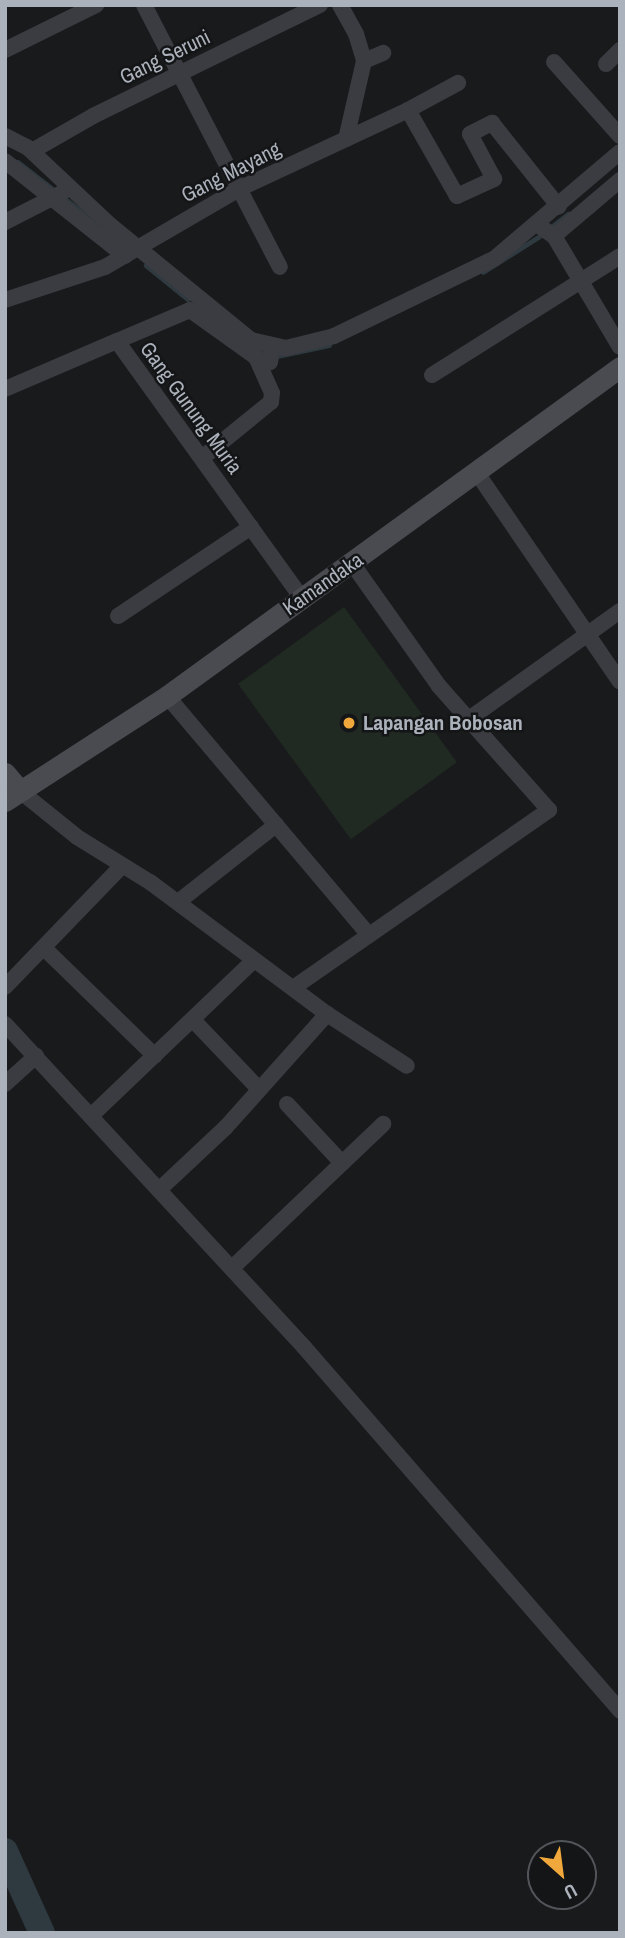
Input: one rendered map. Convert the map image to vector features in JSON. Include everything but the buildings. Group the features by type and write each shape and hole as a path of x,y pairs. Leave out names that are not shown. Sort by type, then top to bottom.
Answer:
{"street":[{"path":"5,50 96,5"},
{"path":"144,5 280,267"},
{"name":"Gang Seruni","path":"32,151 179,74 320,5"},
{"path":"340,5 356,34 364,61 346,139"},
{"path":"606,64 620,50"},
{"path":"364,61 383,53"},
{"path":"554,62 620,136"},
{"name":"Gang Mayang","path":"5,300 131,252 241,188 408,110 458,83"},
{"path":"408,110 457,196 494,179 470,134 492,123 559,207"},
{"path":"5,136 32,151 62,193"},
{"path":"547,231 559,207 620,152"},
{"path":"5,161 62,193 131,252 268,353 271,402 202,458"},
{"path":"117,341 190,310 268,353 303,347 334,336 547,231 620,180"},
{"path":"5,222 62,193"},
{"path":"547,231 582,282 620,347"},
{"path":"432,375 620,256"},
{"name":"Gang Gunung Muria","path":"5,390 117,341 302,598"},
{"name":"Kamandaka","path":"13,796 167,696 477,474 620,367"},
{"path":"477,474 620,682"},
{"path":"117,616 251,527"},
{"path":"293,988 550,810 439,686 352,563"},
{"path":"469,719 620,611"},
{"path":"167,696 369,935"},
{"path":"5,773 13,796 178,902 327,1014 407,1066"},
{"path":"178,902 276,825"},
{"path":"5,987 45,949 122,866"},
{"path":"45,949 155,1056"},
{"path":"93,1114 254,960"},
{"path":"161,1188 259,1089 327,1014"},
{"path":"193,1020 259,1089"},
{"path":"5,1024 161,1188 620,1711"},
{"path":"5,1084 36,1055"},
{"path":"287,1104 342,1163"},
{"path":"232,1268 383,1124"}],"shaded area":[{"name":"Lapangan Bobosan","path":"344,607 457,762 351,839 238,684"}],"waterway":[{"path":"18,162 99,225"},
{"path":"550,228 568,214"},
{"path":"483,272 543,234"},
{"path":"146,265 188,299"},
{"path":"257,349 277,356 329,345"},
{"path":"5,1851 42,1933"}],"place":[{"name":"Lapangan Bobosan","path":"349,723"}]}
